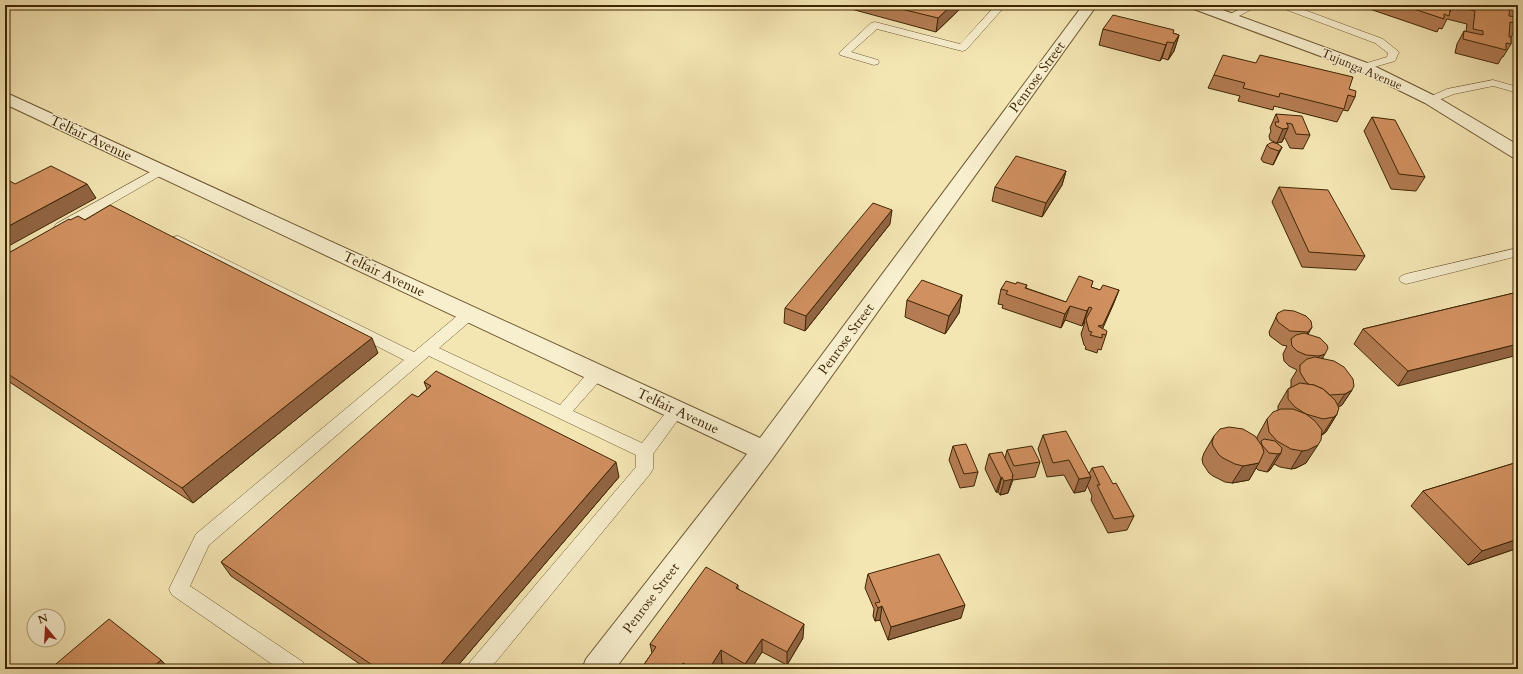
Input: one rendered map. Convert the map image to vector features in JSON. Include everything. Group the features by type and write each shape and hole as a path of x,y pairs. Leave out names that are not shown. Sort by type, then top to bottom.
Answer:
{"street":[{"name":"Penrose Street","path":"597,669 764,451 1090,5"},
{"name":"Tujunga Avenue","path":"1196,5 1364,67 1431,100 1518,153"},
{"name":"Telfair Avenue","path":"5,98 764,451"}],"lane":[{"path":"874,62 844,53 875,25 962,48 1001,5"},
{"path":"1230,17 1255,5"},
{"path":"1282,5 1379,41 1394,52 1391,59 1364,67"},
{"path":"1431,100 1452,91 1493,83 1518,90"},
{"path":"53,231 161,170"},
{"path":"167,234 384,342 415,359"},
{"path":"1406,279 1518,252"},
{"path":"296,669 179,589 202,540 469,314"},
{"path":"428,349 644,452"},
{"path":"562,413 596,373"},
{"path":"477,669 644,469 644,452 677,410"}],"building":[{"path":"885,5 952,5 938,18"},
{"path":"1402,5 1451,5 1449,16 1444,14 1444,19"},
{"path":"1510,5 1509,16 1518,17 1518,24 1510,22 1509,37 1511,37 1511,44 1506,43 1506,50 1463,39 1464,31 1483,35 1483,31 1473,29 1475,11 1454,6"},
{"path":"1113,15 1174,30 1173,33 1179,35 1174,43 1167,42 1166,45 1103,29"},
{"path":"1223,55 1256,63 1260,55 1353,77 1349,89 1356,91 1355,97 1348,95 1344,109 1280,93 1279,97 1243,88 1245,83 1214,75"},
{"path":"1276,114 1302,116 1310,135 1296,134 1292,124 1286,123 1288,128 1283,129 1276,126 1275,122 1279,122"},
{"path":"1372,117 1395,120 1425,177 1399,174"},
{"path":"1272,142 1282,147 1279,151 1270,148 1267,145"},
{"path":"1016,156 1066,171 1046,203 995,187"},
{"path":"51,166 87,184 5,228 5,178 15,184"},
{"path":"1279,187 1328,190 1365,256 1309,252"},
{"path":"873,203 892,210 806,316 785,308"},
{"path":"110,205 372,338 182,488 5,372 5,255 69,219 70,220 78,216 85,220"},
{"path":"1079,276 1093,281 1091,287 1100,290 1103,285 1119,290 1103,325 1098,326 1107,331 1106,335 1102,334 1102,338 1090,335 1092,332 1089,331 1086,319 1092,308 1089,307 1087,311 1070,306 1065,314 1006,294 1008,291 1001,289 1006,281 1016,284 1017,282 1027,285 1025,288 1066,302"},
{"path":"922,280 962,295 949,316 907,300"},
{"path":"1518,292 1518,344 1408,371 1363,329"},
{"path":"1284,310 1294,311 1306,316 1311,321 1312,327 1308,332 1290,331 1278,322 1276,317 1278,313"},
{"path":"1304,333 1320,338 1327,345 1328,348 1325,354 1319,356 1306,355 1297,351 1292,346 1291,339 1296,335"},
{"path":"1315,357 1334,361 1344,367 1353,379 1354,386 1352,390 1345,394 1330,395 1323,389 1310,385 1306,382 1300,372 1300,365 1307,359"},
{"path":"436,371 616,462 437,669 378,669 221,562 412,394 418,397 431,386 424,382"},
{"path":"1300,383 1314,385 1323,389 1335,400 1339,408 1337,414 1334,417 1323,419 1306,414 1295,407 1288,399 1288,389"},
{"path":"1281,409 1293,409 1306,414 1315,421 1322,430 1321,440 1318,445 1302,451 1291,449 1277,441 1269,432 1267,419 1273,412"},
{"path":"1229,427 1243,429 1255,436 1264,452 1259,463 1243,466 1235,464 1219,455 1213,446 1212,442 1214,436 1220,429"},
{"path":"1066,431 1091,477 1079,479 1069,460 1053,463 1043,435"},
{"path":"1264,439 1275,441 1282,448 1281,453 1269,453 1262,445 1261,441"},
{"path":"966,444 978,472 964,474 953,446"},
{"path":"1032,446 1040,462 1014,466 1007,450"},
{"path":"1002,452 1013,475 1013,479 1004,481 1002,477 1001,478 989,454"},
{"path":"1518,462 1518,539 1482,551 1423,491"},
{"path":"1103,466 1113,484 1116,483 1134,516 1114,519 1097,485 1100,485 1092,468"},
{"path":"939,554 965,605 891,627 882,606 878,608 875,603 880,602 868,574"},
{"path":"706,567 738,585 736,588 804,624 787,652 762,639 745,664 721,650 709,669 693,669 683,663 679,669 648,669 643,666 656,647 650,644"},
{"path":"109,619 161,660 151,669 50,669"}]}
